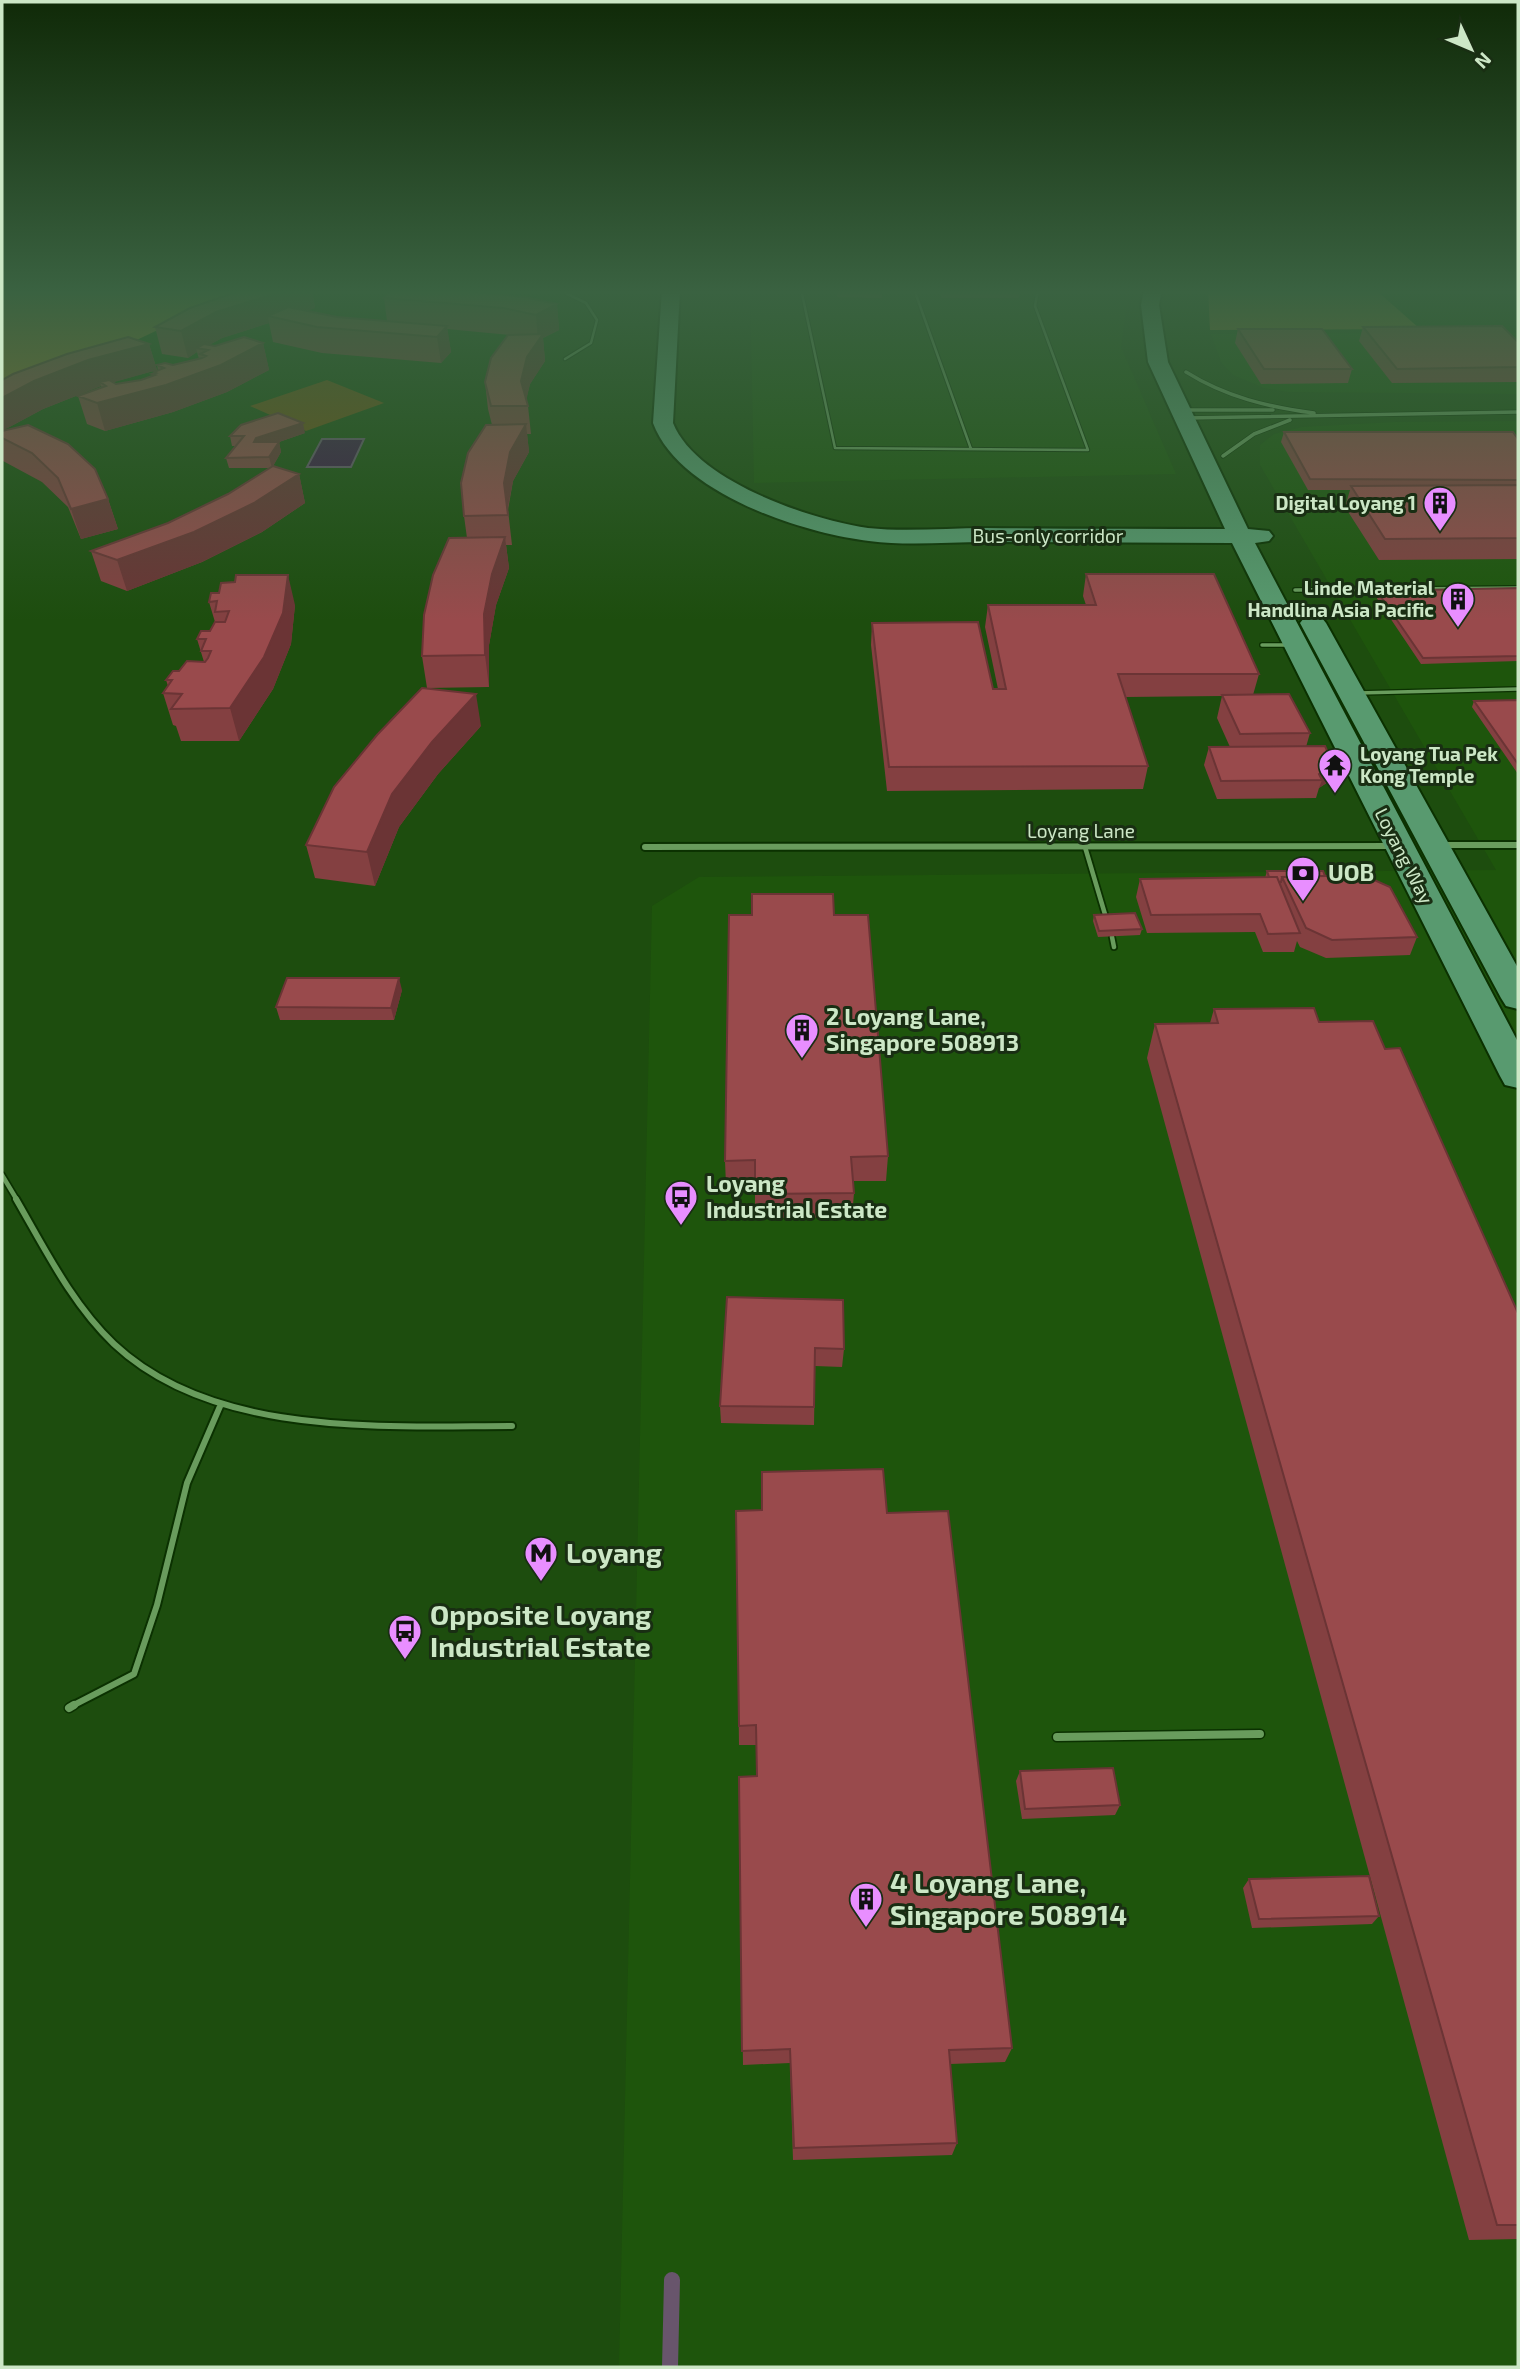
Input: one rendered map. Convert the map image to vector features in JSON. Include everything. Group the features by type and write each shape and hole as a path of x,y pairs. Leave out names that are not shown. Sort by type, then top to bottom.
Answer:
{"main road":[{"name":"Bus-only corridor","path":"664,400 663,424 669,440 696,464 758,506 836,530 872,535 911,536 1186,536 1269,558"},
{"name":"Loyang Way","path":"1184,400 1269,558 1352,694 1518,1076"},
{"name":"Loyang Way","path":"1190,400 1192,414 1223,456 1252,510 1296,645 1417,846 1518,998"}],"street":[{"path":"1248,400 1323,414"},
{"path":"1192,414 1295,410"},
{"path":"1223,456 1237,442 1255,432 1298,418 1323,414 1518,412"},
{"path":"1192,414 1298,418"},
{"name":"Loyang Lane","path":"645,847 1518,845"}],"lane":[{"path":"825,400 835,448 1088,450 1069,400"},
{"path":"953,400 971,449"},
{"path":"1269,558 1518,588"},
{"path":"1262,645 1296,645"},
{"path":"1352,694 1518,688"},
{"path":"1086,847 1107,921"},
{"path":"1112,937 1114,947"},
{"path":"2,1175 79,1304 116,1346 153,1375 221,1404 317,1424 512,1426"},
{"path":"69,1709 134,1674 158,1605 187,1483 221,1404"},
{"path":"1057,1737 1260,1734"}],"shaded area":[{"path":"269,400 375,400 384,403 306,431 250,406"},
{"path":"752,400 1144,400 1176,474 754,483"},
{"path":"1518,421 1518,2367 619,2367 652,906 699,877 1496,870 1260,465 1260,445 1274,434 1302,427 1394,422"},
{"path":"322,439 364,439 351,467 307,467"}],"building":[{"path":"88,400 110,400 97,403"},
{"path":"489,400 526,400 528,406 491,406"},
{"path":"278,413 303,423 256,438 254,442 279,442 269,457 226,458 244,436 230,436 241,425"},
{"path":"526,424 510,452 504,483 508,515 464,516 461,483 468,453 486,425"},
{"path":"28,425 68,444 95,469 108,499 71,509 58,478 32,453 2,438 2,431"},
{"path":"1284,432 1513,432 1518,439 1518,480 1310,479"},
{"path":"273,466 299,474 254,503 194,532 117,560 91,551 168,523 228,494"},
{"path":"1518,485 1518,538 1385,539 1351,486"},
{"path":"505,537 492,574 484,614 485,655 422,656 424,615 433,575 449,538"},
{"path":"1086,574 1214,574 1259,674 1118,674 1148,766 889,767 872,623 978,622 993,689 1006,689 988,605 1096,605"},
{"path":"236,575 288,575 283,613 264,657 230,708 171,709 182,694 163,693 172,680 166,680 187,661 205,662 208,658 211,651 201,651 206,639 197,639 201,631 210,631 215,622 225,622 229,611 215,612 217,601 209,602 211,593 219,593 221,583 235,582"},
{"name":"Linde Material Handlina Asia Pacific","path":"1518,588 1518,656 1423,658 1377,591"},
{"path":"422,688 476,694 432,742 392,794 367,852 306,845 334,787 377,735"},
{"path":"1289,694 1310,733 1240,734 1222,695"},
{"path":"1518,700 1518,764 1474,701"},
{"path":"1325,746 1333,764 1319,774 1322,780 1221,781 1209,747"},
{"path":"1267,871 1323,871 1325,876 1282,877 1279,882 1277,877 1269,877"},
{"path":"1363,875 1390,887 1417,937 1332,940 1306,928 1282,877"},
{"path":"1277,877 1300,933 1268,934 1260,914 1151,915 1140,879"},
{"name":"2 Loyang Lane, Singapore 508913","path":"752,894 833,894 834,915 868,915 888,1156 851,1157 854,1193 755,1194 755,1160 725,1161 729,915 752,915"},
{"path":"1135,913 1142,929 1099,931 1094,915"},
{"path":"287,978 399,978 391,1008 276,1007"},
{"path":"1314,1008 1319,1022 1373,1021 1385,1049 1400,1048 1518,1313 1518,2225 1497,2225 1155,1024 1218,1023 1214,1009"},
{"path":"727,1297 843,1300 844,1349 815,1348 814,1407 720,1406"},
{"name":"4 Loyang Lane, Singapore 508914","path":"883,1469 887,1513 948,1511 1012,2048 949,2050 957,2143 794,2148 790,2049 742,2051 739,1777 757,1776 756,1725 739,1726 736,1511 762,1510 762,1472"},
{"path":"1113,1768 1120,1805 1025,1809 1020,1771"},
{"path":"1369,1876 1379,1916 1259,1919 1249,1879"}],"waterway":[{"path":"670,2367 672,2280"}],"place":[{"name":"Digital Loyang 1","path":"1440,533"},
{"name":"Linde Material Handlina Asia Pacific","path":"1458,629"},
{"name":"Loyang Tua Pek Kong Temple","path":"1335,795"},
{"name":"UOB","path":"1303,903"},
{"name":"2 Loyang Lane, Singapore 508913","path":"802,1060"},
{"name":"Loyang Industrial Estate","path":"681,1227"},
{"name":"Loyang","path":"541,1583"},
{"name":"Opposite Loyang Industrial Estate","path":"405,1661"},
{"name":"4 Loyang Lane, Singapore 508914","path":"866,1929"}]}
